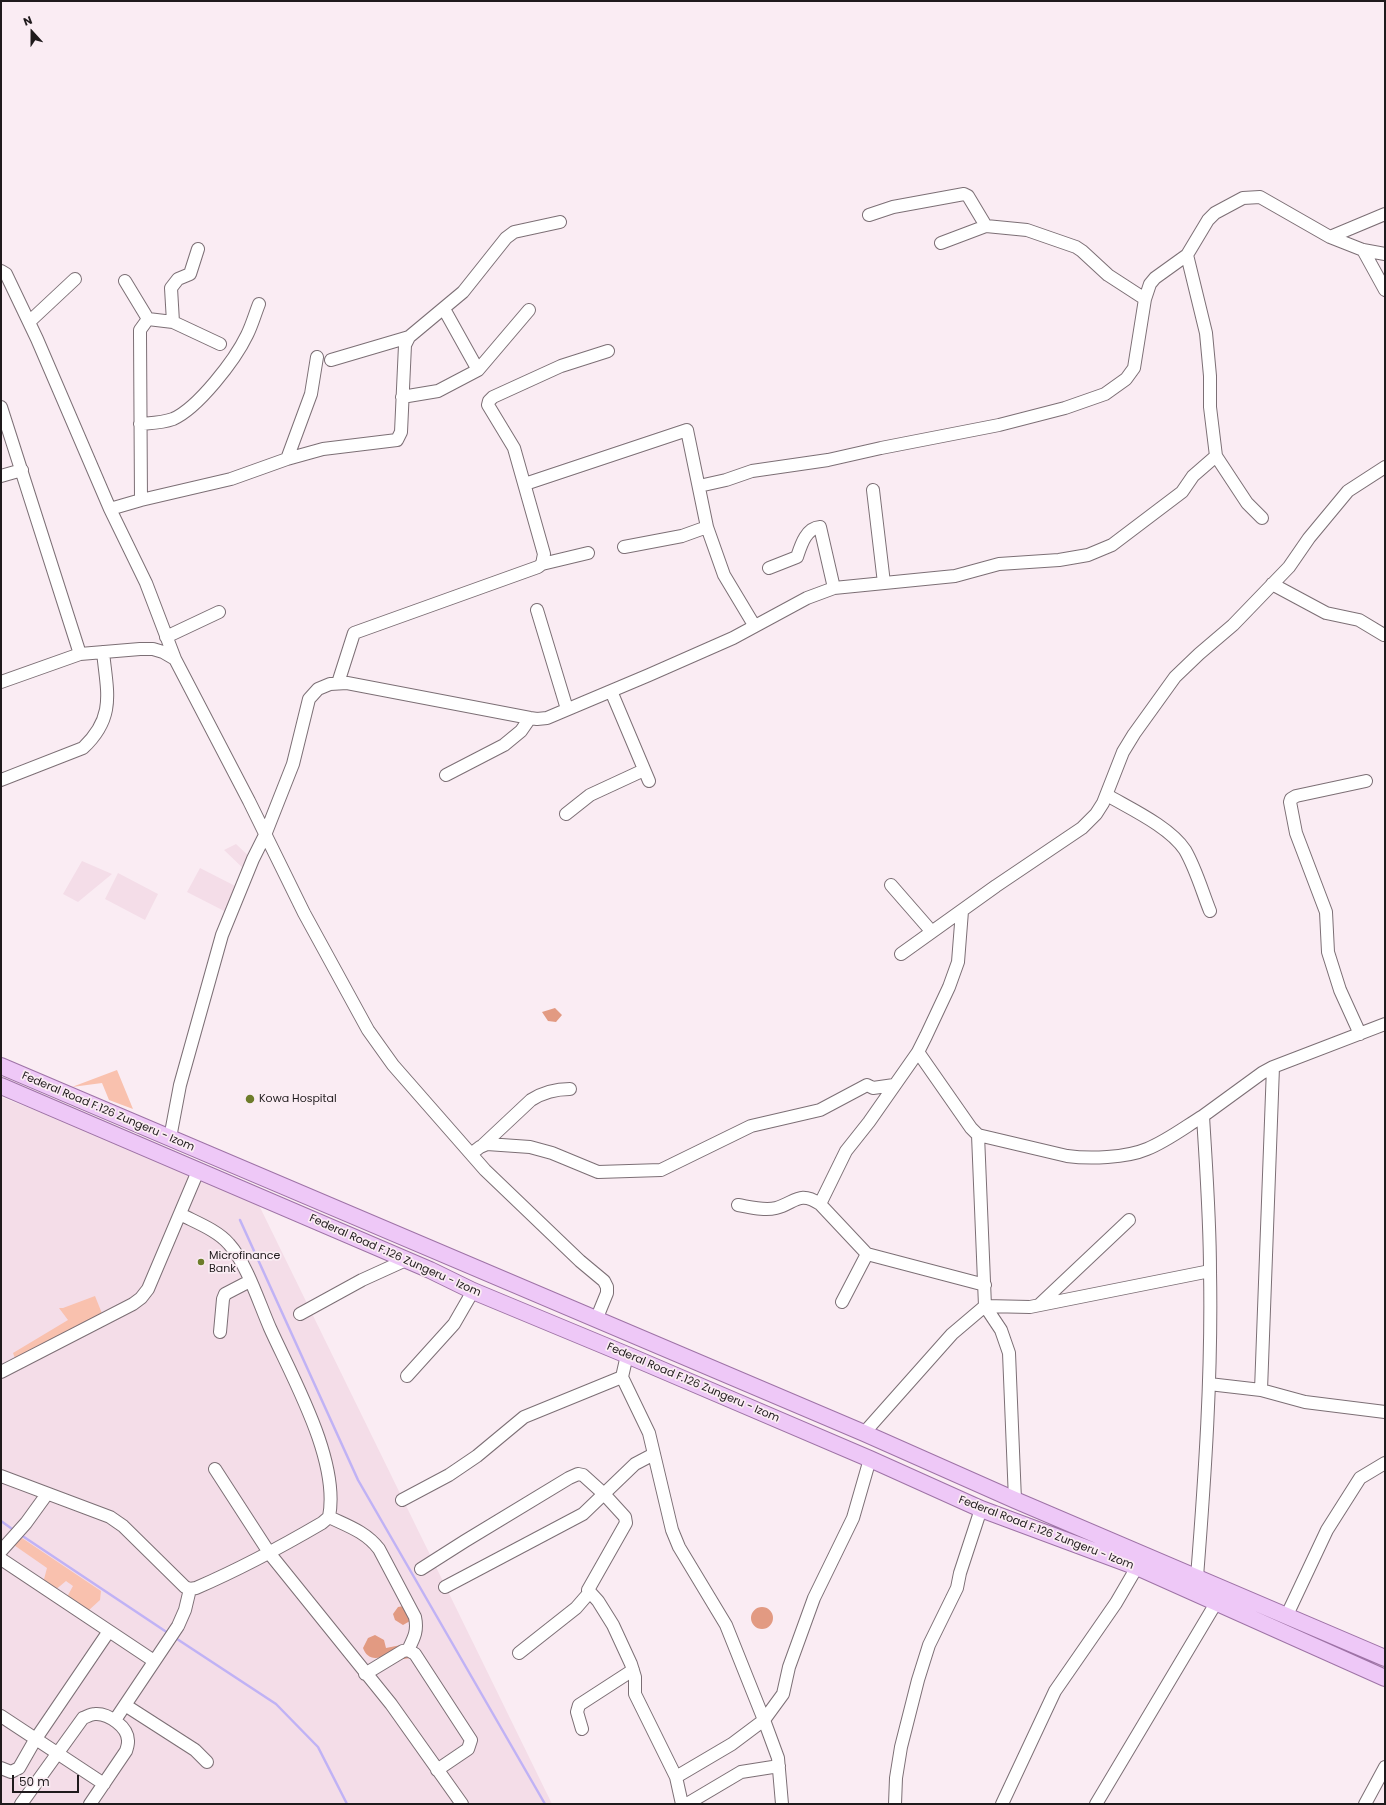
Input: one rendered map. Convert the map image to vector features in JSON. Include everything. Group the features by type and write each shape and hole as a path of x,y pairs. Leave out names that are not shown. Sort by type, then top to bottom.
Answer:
{"main road":[{"name":"Federal Road F.126 Zungeru - Izom","path":"1,1066 864,1433 1015,1500 1385,1658"},
{"name":"Federal Road F.126 Zungeru - Izom","path":"1,1086 430,1270 473,1291 870,1459 981,1509 1137,1567 1385,1678"},
{"path":"430,1270 438,1252"}],"street":[{"path":"869,215 893,207 964,194 968,196 986,226"},
{"path":"699,486 726,480 752,471 828,460 1000,425 1065,408 1105,394 1126,379 1134,368 1145,299 1150,284 1155,278 1187,256 1208,220 1215,213 1235,202 1252,197 1260,197 1330,237 1363,250 1385,254"},
{"path":"1330,237 1385,214"},
{"path":"331,360 409,337 463,292 510,235 514,232 560,222"},
{"path":"941,243 986,226 1027,230 1076,247 1108,275 1145,299"},
{"path":"173,322 171,288 178,279 190,274 198,249"},
{"path":"1363,250 1385,290"},
{"path":"1187,256 1206,333 1210,376 1210,408 1216,456 1247,502 1262,518"},
{"path":"1,271 6,274 29,322 110,509 146,583 175,660 304,913 368,1030 393,1065 471,1154 513,1196 604,1281 607,1287 607,1293 596,1320"},
{"path":"29,322 75,279"},
{"path":"125,281 148,320"},
{"path":"140,424 165,422 174,418 197,401 231,362 247,335 259,304"},
{"path":"444,309 478,370"},
{"path":"402,397 438,391 478,370 529,310"},
{"path":"148,320 173,322 220,344"},
{"path":"141,500 140,330 148,320"},
{"path":"110,509 141,500 231,479 323,449 397,440 401,432 405,345 409,337"},
{"path":"542,564 544,554 526,484 514,448 488,406 489,401 493,397 561,366 608,351"},
{"path":"287,460 311,394 317,358"},
{"path":"1,407 80,654"},
{"path":"526,484 687,430 707,527 724,575 754,625"},
{"path":"170,1138 180,1085 222,934 253,859 265,835 293,764 309,699 318,689 330,684 347,683 530,718 547,718 733,638 754,625 807,598 834,588 955,576 999,564 1059,560 1088,555 1112,545 1182,492 1194,476 1216,456"},
{"path":"901,954 1082,828 1096,814 1107,795 1123,752 1134,734 1175,677 1198,654 1233,625 1289,567 1348,491 1385,467"},
{"path":"1,476 22,470"},
{"path":"873,490 884,582"},
{"path":"624,547 682,536 707,527"},
{"path":"769,568 797,557 807,534 812,529 820,527 834,588"},
{"path":"338,683 354,633 538,567 542,564 588,553"},
{"path":"1272,584 1326,613 1359,620 1384,635"},
{"path":"537,610 567,709"},
{"path":"166,637 219,612"},
{"path":"1,682 80,654 153,649 163,652 175,660"},
{"path":"1,780 83,748 91,741 99,730 108,704 103,652"},
{"path":"611,691 649,781"},
{"path":"446,775 504,745 521,731 530,718"},
{"path":"566,814 590,795 644,770"},
{"path":"1360,1034 1340,990 1328,952 1326,912 1296,833 1290,802 1291,799 1296,796 1366,782"},
{"path":"1107,795 1155,823 1180,844 1193,865 1210,911"},
{"path":"891,885 932,932"},
{"path":"820,1204 846,1150 869,1122 918,1052 950,986 958,962 962,911"},
{"path":"918,1052 971,1128 978,1135 1080,1158 1132,1154 1147,1149 1166,1140 1203,1116 1262,1073 1273,1067 1385,1024"},
{"path":"1261,1390 1273,1067"},
{"path":"483,1145 530,1147 543,1150 598,1172 661,1170 750,1126 820,1110 867,1085 873,1088 894,1085"},
{"path":"471,1154 483,1145 536,1096 556,1090 570,1089"},
{"path":"1197,1577 1208,1426 1209,1384 1210,1271 1203,1116"},
{"path":"978,1135 985,1306 1000,1330 1009,1353 1015,1500"},
{"path":"1,1372 133,1304 141,1298 148,1289 198,1171"},
{"path":"738,1205 776,1208 797,1198 813,1199 820,1204 867,1254 985,1285"},
{"path":"1,1476 110,1517 132,1535 185,1587 190,1589 209,1583 270,1554 322,1523 329,1517 330,1488 325,1458 307,1407 250,1282 234,1250 228,1242 180,1214"},
{"path":"1039,1305 1129,1220"},
{"path":"842,1302 867,1254"},
{"path":"300,1314 362,1280 406,1260"},
{"path":"864,1433 952,1334 985,1306 1030,1307 1210,1271"},
{"path":"220,1332 222,1299 225,1294 250,1282"},
{"path":"407,1376 454,1324 473,1291"},
{"path":"627,1355 622,1377 645,1423 672,1530 679,1547 726,1624 776,1752 779,1766 782,1804"},
{"path":"402,1500 449,1475 477,1456 524,1417 622,1377"},
{"path":"1209,1384 1261,1390 1305,1402 1385,1412"},
{"path":"445,1587 584,1514 635,1464 654,1454"},
{"path":"676,1777 732,1744 764,1720 782,1694 789,1667 814,1598 853,1518 870,1459"},
{"path":"1286,1615 1327,1530 1360,1478 1385,1463"},
{"path":"215,1469 270,1554 365,1674 391,1704 462,1804"},
{"path":"421,1569 574,1476 578,1474 583,1475 625,1516 626,1523 588,1590 589,1593 576,1608 519,1653"},
{"path":"1,1551 26,1523 47,1494"},
{"path":"895,1804 896,1778 901,1747 918,1680 930,1645 957,1588 960,1573 981,1509"},
{"path":"329,1517 363,1532 379,1549 415,1617 417,1626 416,1634 408,1650"},
{"path":"1,1560 154,1661"},
{"path":"1002,1804 1055,1691 1116,1603 1137,1567"},
{"path":"115,1720 178,1626 185,1610 190,1589"},
{"path":"588,1590 613,1625 633,1670 635,1694 676,1777 682,1804"},
{"path":"1096,1804 1216,1603"},
{"path":"1,1768 11,1772 19,1768 109,1631"},
{"path":"365,1674 403,1651 408,1650 415,1654 471,1740 468,1749 438,1770"},
{"path":"582,1729 578,1712 579,1705 633,1670"},
{"path":"125,1705 195,1750 207,1762"},
{"path":"21,1804 83,1718 93,1714 104,1715 115,1720 126,1732 128,1741 126,1751 90,1804"},
{"path":"1,1716 104,1784"},
{"path":"687,1804 740,1772 779,1766"},
{"path":"1365,1804 1385,1767"}],"shaded area":[{"path":"236,844 254,861 246,871 224,850"},
{"path":"82,861 112,874 78,902 63,894"},
{"path":"200,868 245,891 232,915 187,892"},
{"path":"118,873 158,894 145,920 105,899"},
{"path":"555,1008 562,1015 556,1022 548,1021 542,1012"},
{"path":"117,1070 133,1109 109,1100 102,1083 72,1087"},
{"path":"1,1097 254,1195 552,1804 1,1804"},
{"path":"95,1296 103,1316 16,1361 13,1353 68,1320 59,1308 63,1308"},
{"path":"22,1538 101,1591 100,1600 89,1610 67,1597 73,1586 66,1581 54,1591 43,1583 47,1568 11,1543"},
{"path":"404,1606 410,1621 403,1625 395,1620 393,1614 398,1607"},
{"path":"762,1607 770,1610 773,1618 770,1626 762,1629 754,1626 751,1618 754,1610"},
{"path":"375,1635 384,1640 386,1648 406,1644 410,1658 378,1663 381,1657 370,1657 363,1648 368,1638"}],"waterway":[{"path":"240,1220 358,1480 545,1804"},
{"path":"1,1521 15,1531"},
{"path":"21,1535 168,1633"},
{"path":"174,1637 276,1704 318,1747 347,1804"}],"place":[{"name":"Kowa Hospital","path":"250,1099"},
{"name":"Microfinance Bank","path":"201,1262"}]}
